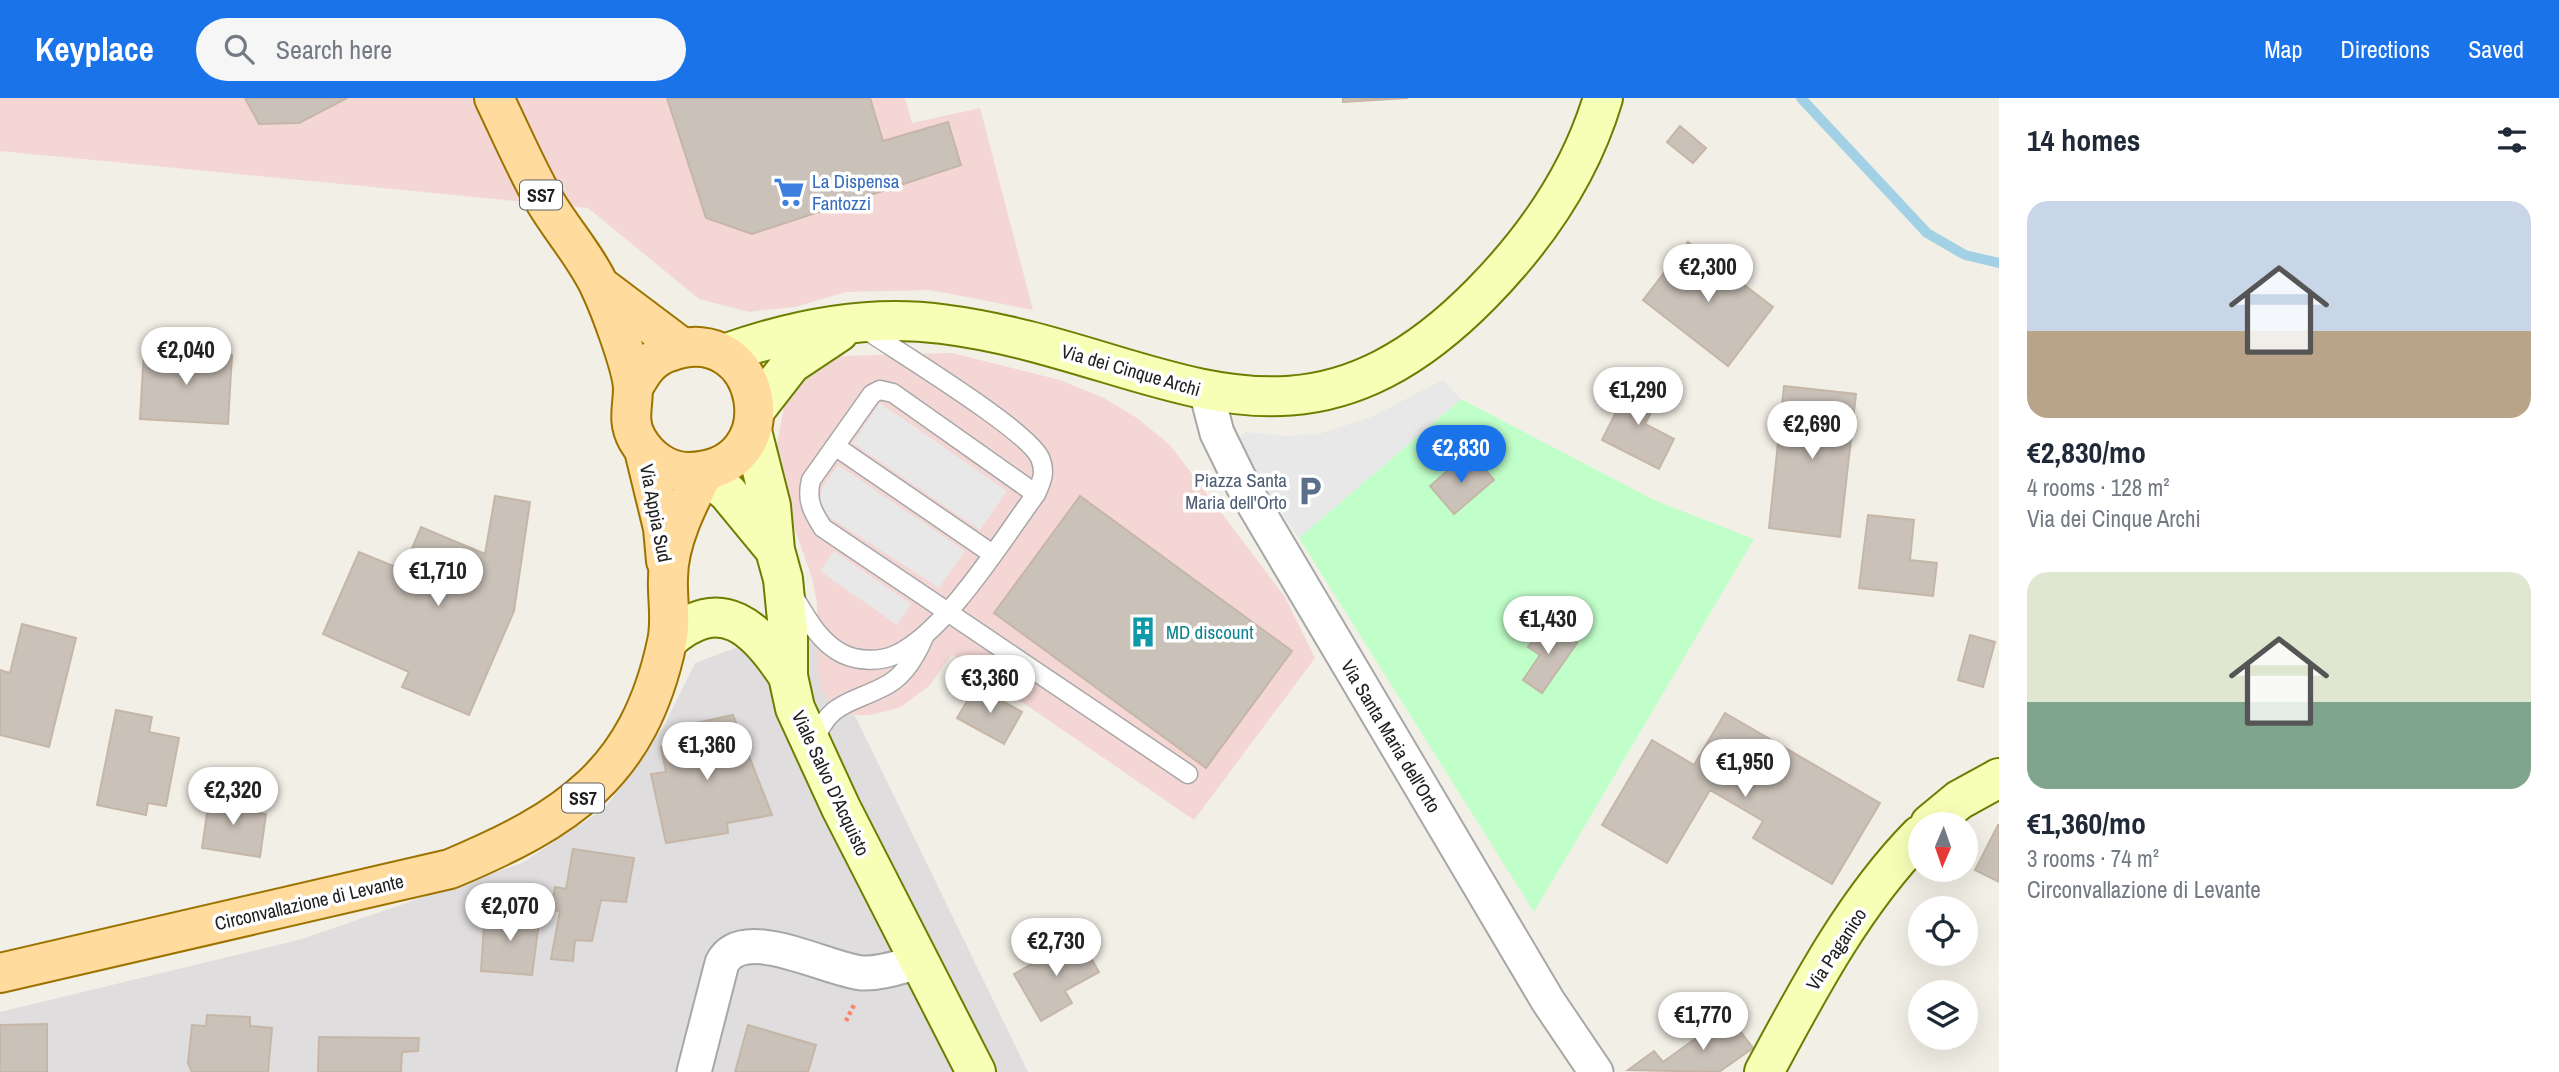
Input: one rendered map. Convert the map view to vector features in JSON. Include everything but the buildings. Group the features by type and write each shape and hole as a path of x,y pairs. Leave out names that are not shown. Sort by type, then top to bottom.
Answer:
{"main road":[{"name":"SS7","path":"494,98 543,198 600,286 628,363 633,388 629,409 633,431 644,450"},
{"name":"Via dei Cinque Archi","path":"724,354 798,331 889,320 941,324 997,333 1206,391 1258,397 1326,391 1385,369 1432,339 1493,282 1539,225 1583,151 1603,98"},
{"name":"SS7","path":"600,286 681,347"},
{"path":"644,450 661,465 681,472 704,472 724,465 741,450 754,420 790,364 810,348 856,323"},
{"path":"633,388 643,369 660,355 681,347 703,347 724,354 747,378 754,420"},
{"name":"Viale Salvo D'Acquisto","path":"754,420 771,506 788,630 788,676 795,708 812,749 976,1072"},
{"name":"Via Appia Sud","path":"644,450 663,528 667,576"},
{"path":"704,472 728,493 779,565"},
{"name":"Circonvallazione di Levante","path":"0,973 450,869 515,842 584,797 604,778 627,746 652,697 668,640 667,576 674,546 704,472"},
{"path":"668,640 680,629 711,619 747,626 766,642 788,676"},
{"path":"1944,812 1959,800 1999,778"},
{"name":"Via Paganico","path":"1764,1072 1834,949 1887,872 1908,848"}],"street":[{"name":"Via Santa Maria dell'Orto","path":"1206,391 1217,433 1243,486 1552,1008 1596,1072"},
{"path":"694,1072 726,955 723,943 766,947 859,972 920,962"}],"lane":[{"path":"779,565 809,621 827,642 842,653 878,660 895,655 924,637 948,612 1036,494 1044,475 1039,456 1016,434 856,323"},
{"path":"1036,494 893,393 880,390 872,394 811,480 808,493 811,510 823,528 1188,774"},
{"path":"835,446 991,553"},
{"path":"812,749 819,729 832,711 848,701 884,687 899,676 917,654 924,637"}],"path":[{"path":"846,1021 852,1006"}],"shaded area":[{"path":"0,98 905,98 912,123 980,108 1033,310 930,290 846,292 795,307 749,312 699,299 588,208 0,151"},
{"path":"952,353 1060,380 1104,398 1137,418 1170,445 1285,597 1315,658 1194,820 952,654 929,686 901,707 870,715 850,715 834,706 823,693 817,674 817,604 812,578 773,467 786,395 796,381 822,362 841,356"},
{"name":"Piazza Santa Maria dell'Orto","path":"1443,380 1461,399 1299,538 1233,443 1246,432 1285,436 1319,434 1371,417"},
{"path":"880,403 1007,491 980,530 853,443"},
{"path":"838,465 965,551 939,588 828,516 820,501 822,488"},
{"path":"834,551 911,604 897,625 820,571"},
{"path":"809,621 1028,1072 0,1072 0,1012 299,940 522,863 605,808 664,726 695,663"}],"green space":[{"path":"1461,399 1656,501 1754,539 1534,912 1299,538"}],"waterway":[{"path":"1801,98 1927,233 1965,255 1999,263"}],"place":[{"name":"La Dispensa Fantozzi","path":"789,192"},
{"name":"Piazza Santa Maria dell'Orto","path":"1310,491"},
{"name":"MD discount","path":"1143,632"}]}
